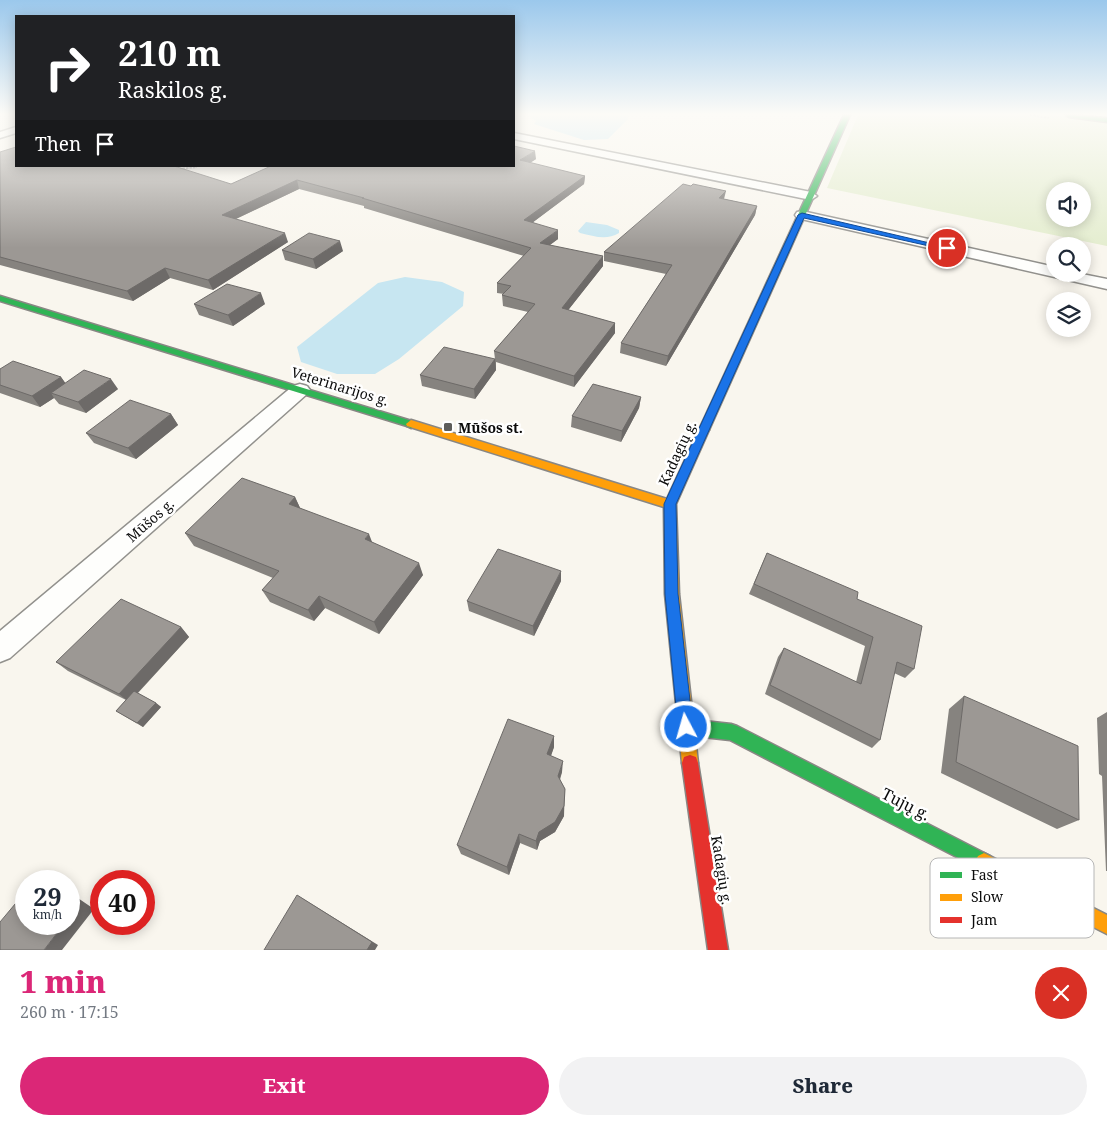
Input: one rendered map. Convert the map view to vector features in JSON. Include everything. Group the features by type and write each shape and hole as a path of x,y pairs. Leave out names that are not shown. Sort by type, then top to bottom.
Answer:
{"main road":[{"name":"Kadagių g.","path":"718,950 686,727 672,594 670,504 827,159"},
{"name":"Veterinarijos g.","path":"0,298 225,364 300,390 670,504"},
{"name":"Tujų g.","path":"686,727 731,732 976,858"},
{"name":"Tujų g.","path":"1094,918 1107,925"}],"street":[{"path":"630,159 811,196"},
{"path":"802,215 1046,270"},
{"path":"1091,280 1107,284"},
{"name":"Mūšos g.","path":"0,649 300,390"}],"path":[{"path":"178,170 197,167"}],"green space":[{"path":"839,159 1107,159 1107,246 1091,243 1091,237 1064,237 827,188"}],"water":[{"path":"586,222 607,225 619,230 619,233 605,237 580,233 578,231"},
{"path":"405,277 442,282 464,292 463,306 399,359 375,374 337,374 301,362 297,347 378,283"}],"building":[{"path":"0,159 15,159 15,167 177,167 231,184 269,167 515,167 515,159 585,176 524,220 558,230 540,243 603,256 562,308 615,323 574,376 494,351 535,304 502,295 511,286 497,283 531,248 297,180 222,215 285,233 208,280 165,268 127,291 0,257"},
{"path":"683,184 691,186 693,184 726,191 719,198 757,206 668,356 621,343 672,265 604,252"},
{"path":"309,233 340,241 313,259 282,250"},
{"path":"227,284 261,293 228,315 194,304"},
{"path":"444,347 495,359 474,389 420,375"},
{"path":"13,361 61,377 32,396 0,385 0,369"},
{"path":"84,370 111,379 78,402 51,393"},
{"path":"593,384 641,397 622,431 572,416"},
{"path":"130,400 171,414 128,448 86,433"},
{"path":"242,478 295,497 289,504 369,534 365,539 419,563 374,622 319,596 308,610 262,590 279,571 185,533"},
{"path":"498,549 561,571 533,626 467,601"},
{"path":"767,553 858,592 857,599 922,626 914,669 897,662 880,740 770,685 784,648 861,684 873,637 754,584"},
{"path":"121,599 181,627 119,694 56,662"},
{"path":"134,691 156,703 137,723 116,711"},
{"path":"964,696 1078,746 1079,820 956,762"},
{"path":"508,719 554,736 547,754 563,761 558,776 565,789 564,806 555,822 539,832 536,841 519,834 507,867 457,845"},
{"path":"297,895 372,942 367,950 264,950"},
{"path":"15,904 15,935 56,935 44,950 0,950 0,922"}],"traffic: fast":[{"path":"704,430 827,159"},
{"path":"0,298 411,424"},
{"path":"685,727 731,732 976,858"}],"traffic: slow":[{"path":"411,424 670,504"},
{"path":"690,763 672,594 670,504 704,430"},
{"path":"1094,918 1107,925"}],"traffic: jam":[{"path":"690,763 718,950"}],"place":[{"name":"Mūšos st.","path":"448,427"}],"route":[{"path":"686,727 672,594 670,504 802,215 947,248"}]}
